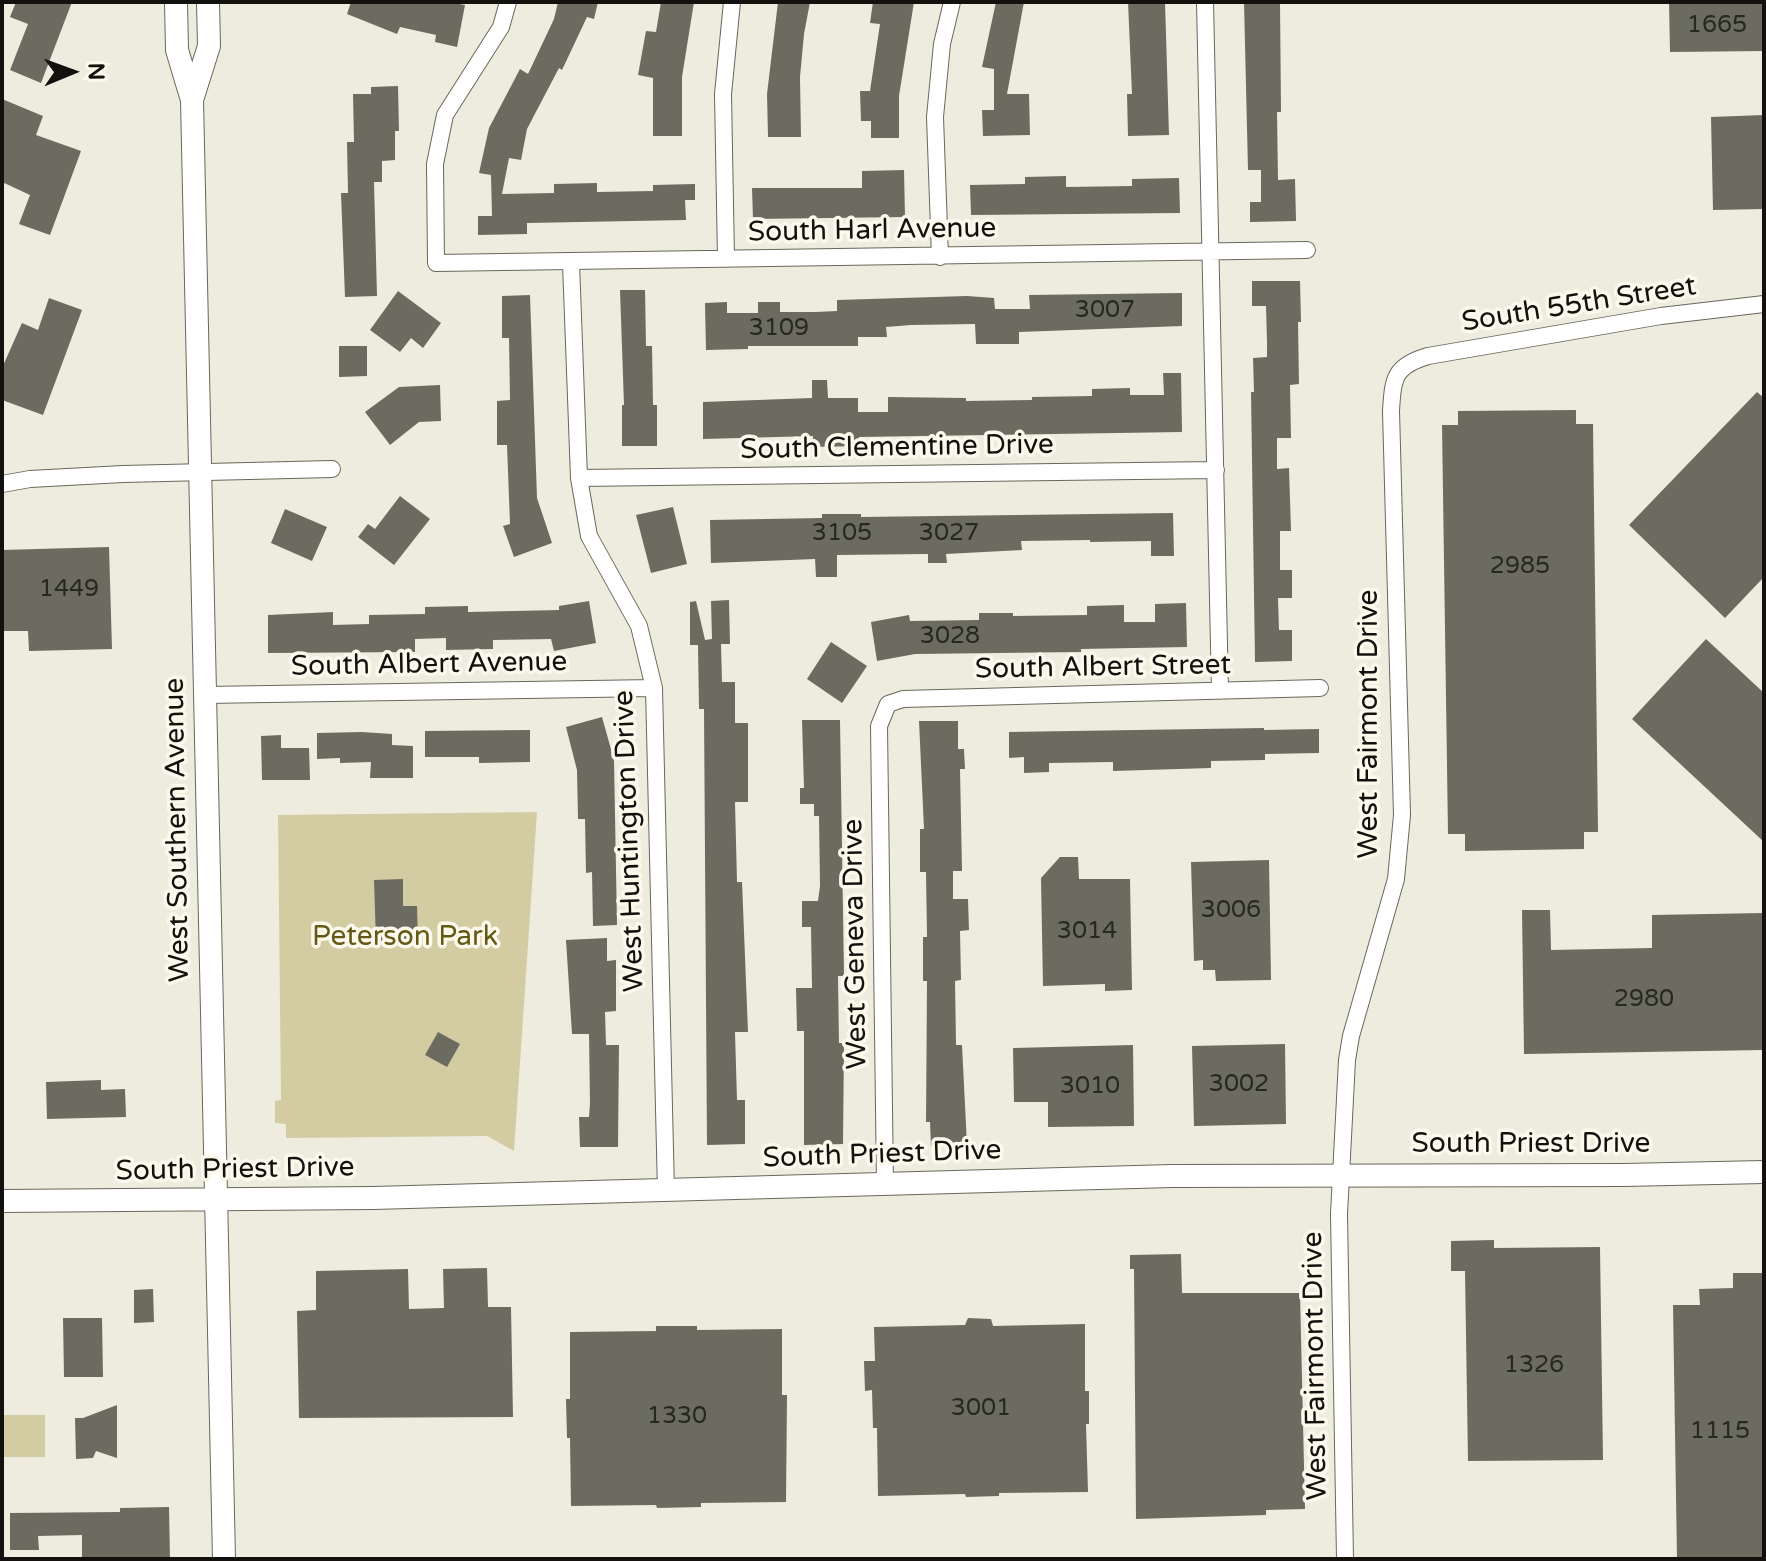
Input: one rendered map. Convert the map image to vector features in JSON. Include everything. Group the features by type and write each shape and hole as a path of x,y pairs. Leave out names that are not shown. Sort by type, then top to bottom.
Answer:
{"main road":[{"name":"West Southern Avenue","path":"176,2 177,50 192,100 224,1559"},
{"name":"West Southern Avenue","path":"192,100 209,46 208,2"},
{"name":"South Priest Drive","path":"2,1201 216,1201 666,1192 1165,1176 1482,1177 1764,1172"}],"street":[{"name":"South Harl Avenue","path":"508,2 501,27 445,115 435,164 436,263 1307,250"},
{"path":"726,259 723,94 732,2"},
{"path":"940,257 935,117 942,44 952,2"},
{"path":"1205,2 1220,691"},
{"name":"West Huntington Drive","path":"571,263 579,478 589,536 639,626 654,688 666,1192"},
{"name":"South 55th Street","path":"1404,366 1428,356 1661,316 1764,304"},
{"name":"West Fairmont Drive","path":"1345,1559 1341,1175 1351,1036 1396,879 1402,815 1391,411 1395,377 1404,366"},
{"path":"2,484 30,479 200,471 332,469"},
{"name":"South Clementine Drive","path":"579,478 1216,470"},
{"name":"South Albert Avenue","path":"205,695 654,688"},
{"name":"South Albert Street","path":"888,704 903,699 1320,688"},
{"name":"West Geneva Drive","path":"885,1185 879,726 888,704"}],"green space":[{"name":"Peterson Park","path":"537,812 514,1151 487,1136 286,1138 286,1124 275,1123 275,1101 281,1100 278,815"},
{"path":"2,1415 45,1415 45,1457 2,1457"}],"building":[{"path":"16,2 72,2 41,83 10,70 28,24 10,17"},
{"path":"351,2 448,2 465,5 457,47 435,42 436,35 400,27 397,34 347,14"},
{"path":"558,2 598,2 594,19 587,17 562,70 559,68 527,129 521,160 509,158 502,194 554,193 554,184 597,183 597,192 653,191 653,185 695,184 695,200 685,200 686,220 527,223 527,234 478,235 478,216 492,216 491,175 479,173 489,128 520,69 528,74 554,19"},
{"path":"661,2 694,2 682,77 682,136 653,136 653,78 638,75 646,31 656,32"},
{"path":"778,2 810,2 800,77 801,137 768,137 767,94"},
{"path":"873,2 914,2 899,96 899,138 871,138 871,121 861,121 860,91 870,91 880,24 870,23"},
{"path":"996,2 1024,2 1007,94 1029,94 1030,135 983,136 982,110 994,110 994,69 982,67"},
{"path":"1128,2 1165,2 1169,135 1128,136 1127,94 1132,94"},
{"path":"1244,2 1280,2 1278,180 1295,179 1296,221 1250,222 1250,202 1261,202 1261,170 1248,170"},
{"path":"1669,2 1764,2 1764,51 1670,52"},
{"path":"398,86 399,131 395,131 395,160 382,161 382,182 374,182 377,296 345,297 341,193 348,193 347,142 354,142 353,94 371,94 371,87"},
{"path":"2,99 43,116 36,135 81,151 50,235 19,224 30,195 2,182"},
{"path":"1764,115 1764,209 1713,210 1711,117"},
{"path":"904,170 905,217 753,219 752,188 862,188 862,171"},
{"path":"1066,176 1066,187 1132,186 1132,179 1179,178 1180,213 971,215 970,185 1025,184 1025,177"},
{"path":"1252,281 1300,281 1299,384 1290,385 1291,438 1277,438 1277,469 1289,468 1291,531 1280,531 1280,570 1292,570 1292,598 1278,598 1279,630 1292,630 1292,661 1255,662 1251,392 1254,392 1253,358 1267,357 1267,342 1266,306 1252,306"},
{"path":"620,290 645,290 646,346 652,346 657,446 622,446 624,405"},
{"path":"398,291 441,323 423,348 411,338 400,352 370,330"},
{"path":"1182,293 1182,326 1019,332 1019,344 976,344 975,324 911,325 886,327 887,337 858,337 858,346 748,346 748,349 706,350 705,303 727,302 727,313 758,313 758,302 780,302 780,312 815,312 837,311 837,300 967,296 994,298 995,309 1030,309 1029,295"},
{"path":"530,295 537,498 552,543 514,557 503,526 510,524 507,445 497,445 497,401 510,400 509,338 502,338 502,296"},
{"path":"49,298 82,310 43,415 2,400 2,368 22,323 38,330"},
{"path":"339,346 367,346 367,376 339,377"},
{"path":"1163,373 1181,373 1182,432 859,437 859,446 813,447 813,436 703,439 703,402 812,398 812,380 827,380 828,398 858,398 858,412 888,412 888,397 1032,400 1032,397 1092,396 1092,389 1130,388 1130,395 1164,395"},
{"path":"440,385 441,421 419,422 390,445 365,412 399,387"},
{"path":"1757,392 1764,398 1764,577 1725,618 1629,525"},
{"path":"1576,410 1576,424 1593,424 1598,832 1584,832 1584,849 1465,851 1465,834 1448,834 1442,425 1458,425 1458,411"},
{"path":"400,496 430,519 394,565 358,537 368,524 375,529"},
{"path":"673,507 687,564 651,573 636,515"},
{"path":"285,509 327,527 312,561 271,543"},
{"path":"1173,513 1174,556 1151,556 1151,541 1021,541 1022,550 946,554 947,563 928,563 928,554 837,555 837,577 816,577 815,559 711,563 710,520 822,518 822,514 861,514 861,517"},
{"path":"109,547 112,649 29,651 28,631 2,631 2,550"},
{"path":"729,600 730,644 721,644 722,682 735,682 735,723 748,723 748,802 735,802 737,882 742,882 748,1032 735,1032 737,1100 745,1100 745,1144 707,1145 704,709 699,709 698,645 690,645 690,602 696,601 705,640 712,639 711,601"},
{"path":"589,601 596,643 554,651 551,639 493,640 493,649 446,650 446,638 415,639 415,652 268,653 268,615 333,612 333,625 369,624 369,615 425,614 425,607 468,606 468,612 559,610 559,606"},
{"path":"1186,603 1187,647 915,654 877,661 871,622 909,615 910,621 979,620 979,613 1087,615 1087,606 1124,605 1124,622 1155,622 1155,604"},
{"path":"1706,639 1764,693 1764,842 1632,719"},
{"path":"831,642 867,666 842,703 807,679"},
{"path":"602,717 614,760 617,925 593,926 592,872 586,873 585,819 578,819 577,770 566,727"},
{"path":"802,720 840,720 844,976 838,976 839,1043 844,1043 843,1144 804,1145 804,1031 797,1031 796,988 812,988 811,927 802,927 802,901 818,901 820,886 819,816 814,816 814,804 800,804 800,788 804,788"},
{"path":"919,721 958,721 958,749 964,749 965,769 960,769 962,871 953,871 953,899 968,899 969,930 960,931 961,980 955,981 956,1045 962,1045 967,1145 931,1146 930,1122 926,1122 927,981 923,981 923,937 927,937 926,872 920,872 920,829 924,829"},
{"path":"1319,729 1319,753 1265,754 1265,760 1211,761 1211,768 1113,771 1113,762 1049,763 1049,772 1024,773 1024,757 1009,758 1009,732"},
{"path":"530,730 530,762 479,763 479,757 425,757 425,731"},
{"path":"317,733 392,734 392,745 413,746 413,778 370,778 371,762 340,763 340,758 317,759"},
{"path":"281,735 281,748 309,748 310,780 262,780 261,736"},
{"path":"1060,857 1078,857 1079,879 1130,879 1132,990 1105,991 1105,984 1043,986 1041,878"},
{"path":"1269,860 1271,980 1216,981 1215,970 1203,970 1203,960 1194,961 1191,862"},
{"path":"403,879 403,906 417,906 418,942 376,943 374,880"},
{"path":"1522,910 1550,910 1551,950 1652,948 1652,915 1764,913 1764,1050 1524,1054"},
{"path":"607,938 607,961 616,960 616,1011 605,1012 606,1045 619,1045 618,1147 580,1147 579,1117 589,1117 589,1034 572,1034 566,940"},
{"path":"438,1032 460,1044 447,1067 425,1055"},
{"path":"1285,1044 1286,1124 1194,1126 1192,1046"},
{"path":"1133,1045 1134,1126 1048,1127 1048,1102 1014,1102 1013,1048"},
{"path":"101,1080 101,1090 125,1089 126,1117 47,1119 46,1082"},
{"path":"1494,1240 1494,1248 1600,1247 1603,1460 1468,1461 1465,1271 1451,1271 1451,1241"},
{"path":"1181,1254 1182,1293 1300,1293 1305,1509 1266,1510 1266,1515 1136,1519 1134,1269 1130,1269 1130,1255"},
{"path":"487,1268 488,1307 511,1307 513,1417 299,1418 297,1311 316,1310 316,1271 408,1269 409,1309 444,1308 443,1269"},
{"path":"1733,1273 1764,1273 1764,1559 1677,1559 1673,1305 1700,1305 1699,1289 1733,1288"},
{"path":"153,1289 154,1322 134,1323 134,1290"},
{"path":"63,1318 102,1318 103,1377 64,1377"},
{"path":"968,1318 991,1319 993,1326 1085,1324 1085,1391 1089,1391 1089,1424 1086,1424 1088,1492 999,1493 999,1496 966,1497 965,1494 878,1496 877,1428 873,1428 872,1390 865,1391 864,1361 875,1361 874,1327 965,1325"},
{"path":"656,1326 697,1326 697,1330 782,1329 782,1395 787,1395 786,1502 701,1503 701,1507 657,1508 656,1505 571,1506 566,1399 570,1399 570,1332 656,1331"},
{"path":"117,1405 117,1458 96,1451 93,1458 76,1459 75,1418"},
{"path":"169,1507 170,1559 82,1559 82,1535 38,1536 39,1550 10,1550 10,1513 120,1512 120,1508"}]}
